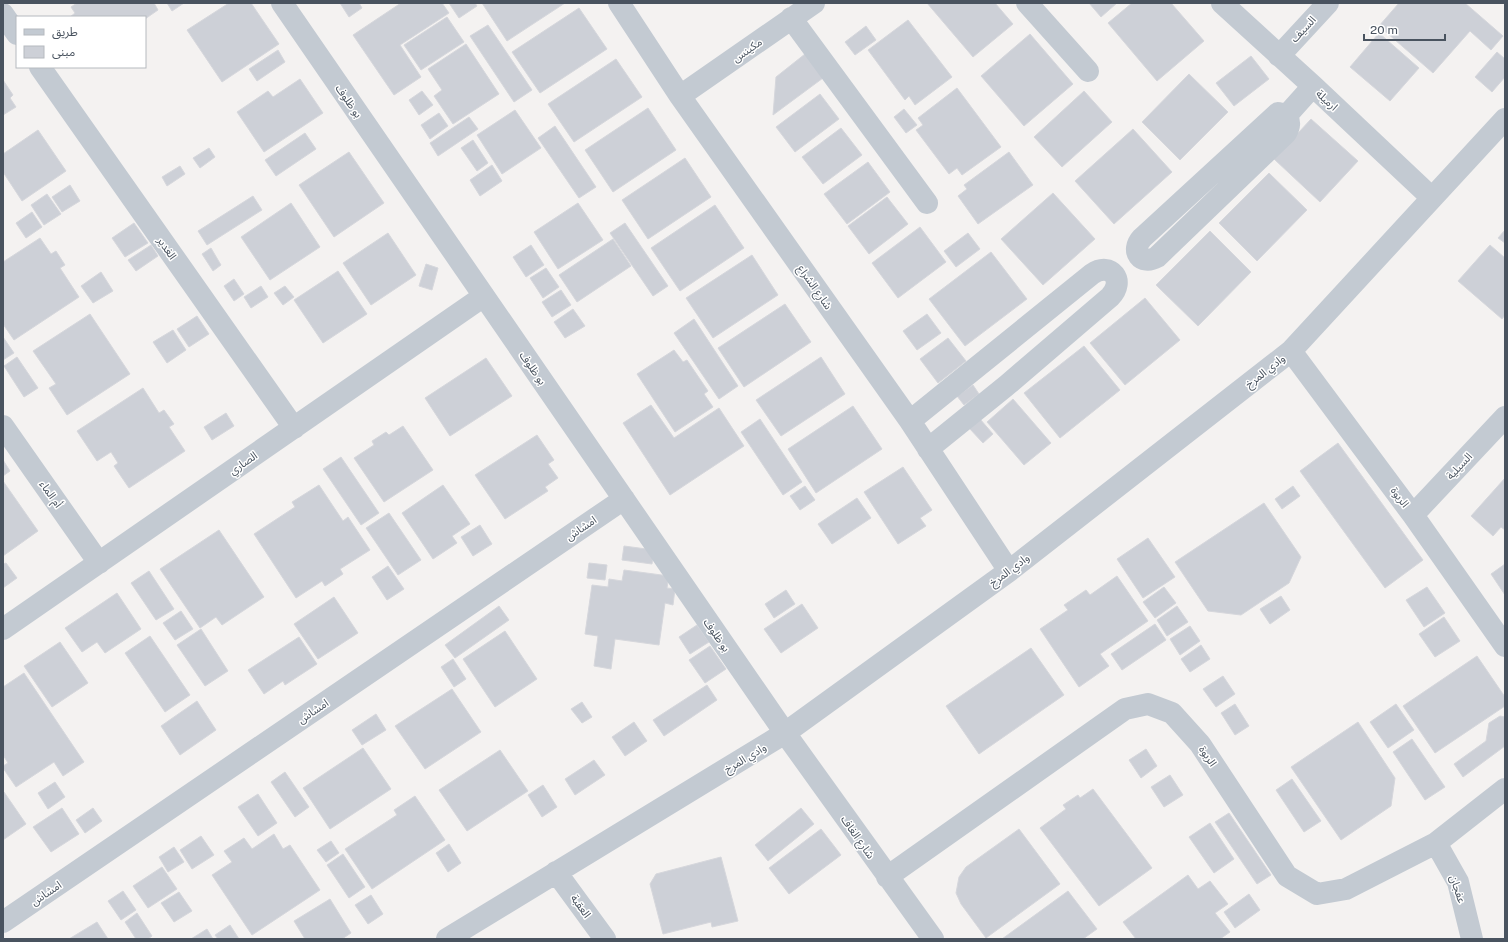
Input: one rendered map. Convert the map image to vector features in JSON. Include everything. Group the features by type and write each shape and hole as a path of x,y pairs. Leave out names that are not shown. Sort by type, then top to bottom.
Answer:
{"street":[{"name":"بو ظلوف","path":"282,3 785,733"},
{"name":"شارع الشراع","path":"618,3 680,96 910,421 1009,571"},
{"name":"مكينس","path":"680,96 814,3"},
{"path":"1027,3 1088,71"},
{"name":"ارميلة","path":"1222,3 1432,198"},
{"name":"السيف","path":"1279,56 1328,3"},
{"path":"3,14 16,33"},
{"path":"791,18 927,203"},
{"name":"الغدير","path":"41,68 294,428"},
{"path":"1288,115 1313,86"},
{"path":"1278,113 1288,115 1290,122 1286,133 1157,257 1151,260 1144,260 1139,256 1136,250 1138,243 1246,141 1278,113"},
{"name":"وادي المرخ","path":"447,939 785,733 1009,571 1291,351 1505,119"},
{"path":"1246,141 1262,156"},
{"path":"1182,202 1197,218"},
{"path":"910,421 1045,311 1098,270 1105,269 1112,272 1118,285 1115,292 1006,386 928,449"},
{"name":"الصاري","path":"3,629 484,296"},
{"path":"1045,311 1065,336"},
{"name":"الربوة","path":"1291,351 1413,515 1505,646"},
{"path":"985,360 1006,386"},
{"name":"السيلية","path":"1413,515 1505,417"},
{"name":"أم الماء","path":"3,426 99,563"},
{"name":"امشاش","path":"3,922 624,499"},
{"name":"الربوة","path":"887,877 1125,709 1148,704 1172,712 1200,744 1287,876 1317,894 1346,889 1436,843 1505,790"},
{"name":"شارع الغاف","path":"785,733 933,939"},
{"name":"عفجان","path":"1436,843 1458,882 1472,939"},
{"name":"العقبة","path":"556,872 605,939"}],"building":[{"path":"77,3 154,3 158,10 146,18 146,16 71,16 75,13 71,7"},
{"path":"167,3 184,3 172,11"},
{"path":"229,3 251,3 279,44 222,82 187,30"},
{"path":"340,3 359,3 362,8 349,17"},
{"path":"401,3 442,3 449,13 400,45 421,77 394,95 353,35"},
{"path":"449,3 475,3 477,6 459,18"},
{"path":"482,3 565,3 507,41"},
{"path":"927,3 995,3 1013,24 973,57"},
{"path":"1089,3 1117,3 1101,17"},
{"path":"1132,3 1171,3 1204,41 1157,81 1108,23"},
{"path":"1399,3 1465,3 1503,36 1491,50 1470,31 1433,73 1379,26"},
{"path":"579,8 607,49 540,93 512,52"},
{"path":"447,17 464,42 421,70 404,45"},
{"path":"908,20 952,77 915,105 909,96 905,100 868,50"},
{"path":"488,25 532,90 514,102 470,36"},
{"path":"866,26 876,40 855,55 845,42"},
{"path":"1379,33 1419,68 1390,101 1350,67"},
{"path":"1030,34 1073,84 1024,126 981,76"},
{"path":"466,44 499,94 453,124 434,96 442,90 428,69"},
{"path":"278,50 285,62 257,81 249,69"},
{"path":"1497,52 1505,59 1505,77 1492,92 1475,77"},
{"path":"805,54 823,78 773,115 776,77"},
{"path":"1251,56 1269,79 1234,106 1216,83"},
{"path":"616,59 642,97 574,142 548,104"},
{"path":"1189,74 1228,112 1180,160 1142,122"},
{"path":"300,79 323,113 264,152 237,112 268,91 273,97"},
{"path":"3,80 13,95 10,98 16,107 3,115"},
{"path":"957,88 1001,147 962,175 957,168 949,174 916,130 923,125 918,118"},
{"path":"422,91 433,105 419,115 409,100"},
{"path":"1084,91 1112,122 1062,167 1034,137"},
{"path":"820,94 839,119 795,152 776,127"},
{"path":"648,108 676,150 613,192 585,150"},
{"path":"904,109 917,125 906,133 894,117"},
{"path":"515,110 541,148 502,174 477,135"},
{"path":"439,113 448,126 430,139 421,125"},
{"path":"469,117 478,129 438,156 430,143"},
{"path":"1311,119 1358,161 1320,202 1274,159"},
{"path":"555,126 596,187 579,198 538,138"},
{"path":"841,128 862,155 823,184 802,157"},
{"path":"1133,129 1172,172 1114,224 1075,181"},
{"path":"38,130 66,171 22,201 3,172 3,154"},
{"path":"305,133 316,149 276,176 265,160"},
{"path":"473,140 488,163 477,171 461,148"},
{"path":"209,148 215,157 200,168 193,158"},
{"path":"349,152 384,203 334,237 299,185"},
{"path":"1009,152 1033,185 978,224 958,196 967,189 964,185"},
{"path":"685,158 711,197 648,239 622,200"},
{"path":"868,162 890,192 847,224 824,194"},
{"path":"492,165 502,181 480,196 470,180"},
{"path":"180,166 185,174 167,186 162,177"},
{"path":"1269,173 1307,210 1257,261 1219,223"},
{"path":"70,185 80,201 62,212 52,197"},
{"path":"1053,193 1095,239 1043,285 1001,239"},
{"path":"47,194 61,214 44,225 31,205"},
{"path":"253,196 262,210 207,245 198,231"},
{"path":"887,197 908,224 869,254 848,226"},
{"path":"291,203 320,247 270,280 241,237"},
{"path":"578,203 603,240 558,269 534,232"},
{"path":"715,205 744,248 680,291 651,248"},
{"path":"32,212 42,227 26,238 16,223"},
{"path":"134,223 148,243 125,257 112,238"},
{"path":"625,223 668,286 653,296 610,233"},
{"path":"920,227 946,262 898,298 872,263"},
{"path":"1505,230 1505,243 1498,238"},
{"path":"1210,231 1251,272 1198,326 1156,285"},
{"path":"388,233 416,275 371,305 343,263"},
{"path":"968,233 980,249 956,267 944,251"},
{"path":"40,238 51,254 56,251 65,265 60,268 79,297 14,340 3,324 3,262"},
{"path":"613,239 631,266 577,302 559,275"},
{"path":"151,245 158,256 136,271 128,260"},
{"path":"531,245 544,265 526,277 513,257"},
{"path":"1490,245 1505,258 1505,315 1502,319 1458,281"},
{"path":"211,248 221,265 213,271 202,254"},
{"path":"991,252 1027,299 965,346 929,299"},
{"path":"752,255 778,295 713,338 686,298"},
{"path":"426,264 438,268 432,290 419,286"},
{"path":"546,268 559,287 543,298 530,278"},
{"path":"338,271 367,314 323,343 294,300"},
{"path":"101,272 113,291 93,303 81,286"},
{"path":"234,279 244,294 234,301 224,286"},
{"path":"261,286 268,297 251,308 244,297"},
{"path":"285,286 294,297 283,305 274,293"},
{"path":"561,290 571,305 552,317 542,302"},
{"path":"1145,298 1180,340 1125,385 1090,343"},
{"path":"785,304 811,342 744,387 718,348"},
{"path":"573,309 585,326 565,338 554,322"},
{"path":"90,314 130,374 67,415 49,388 56,384 33,351"},
{"path":"927,314 941,333 917,350 903,331"},
{"path":"197,316 209,334 189,347 177,329"},
{"path":"694,319 738,386 719,399 674,333"},
{"path":"173,330 186,350 167,363 153,342"},
{"path":"3,337 14,353 3,360"},
{"path":"948,338 966,361 938,383 920,359"},
{"path":"1084,346 1120,390 1060,438 1024,393"},
{"path":"674,350 683,362 687,360 708,391 704,394 713,407 675,432 637,374"},
{"path":"17,357 38,388 24,397 4,366"},
{"path":"821,357 845,394 781,436 756,400"},
{"path":"486,358 512,396 450,436 425,398"},
{"path":"973,385 979,394 964,405 957,396"},
{"path":"143,388 159,413 164,410 174,424 169,427 185,451 129,488 114,466 118,463 111,452 97,461 77,431"},
{"path":"1013,399 1051,443 1024,465 987,422"},
{"path":"651,405 674,438 719,408 744,446 670,495 623,423"},
{"path":"853,406 882,449 816,493 788,449"},
{"path":"226,413 234,426 212,440 204,427"},
{"path":"760,419 802,482 783,495 741,432"},
{"path":"980,419 993,434 983,443 969,428"},
{"path":"403,426 433,470 384,502 354,458 374,445 372,441 386,432 389,435"},
{"path":"537,435 554,460 548,464 558,478 545,487 548,491 505,519 475,475"},
{"path":"1338,443 1423,560 1385,588 1300,471"},
{"path":"341,457 379,513 361,525 323,469"},
{"path":"3,460 10,471 3,476"},
{"path":"903,467 932,510 920,518 926,526 898,544 864,492"},
{"path":"1505,478 1505,530 1501,527 1493,536 1471,516"},
{"path":"3,481 38,531 3,556"},
{"path":"319,485 343,521 348,517 370,550 340,569 343,574 325,586 322,581 296,598 254,534 295,507 292,502"},
{"path":"443,485 470,524 452,536 457,543 433,559 402,513"},
{"path":"805,486 815,500 800,510 790,496"},
{"path":"1293,486 1300,496 1282,509 1275,499"},
{"path":"857,498 871,518 832,544 818,524"},
{"path":"1264,503 1301,557 1289,583 1241,615 1208,611 1175,562"},
{"path":"389,513 421,560 398,575 366,528"},
{"path":"480,525 492,544 473,556 461,537"},
{"path":"219,530 264,597 222,625 216,617 200,628 160,569"},
{"path":"1148,538 1175,577 1143,598 1117,559"},
{"path":"624,546 654,550 652,564 622,560"},
{"path":"6,563 17,578 3,588 3,564"},
{"path":"589,563 607,565 605,580 587,578"},
{"path":"1505,564 1505,595 1491,574"},
{"path":"388,566 404,589 387,600 372,577"},
{"path":"624,570 669,576 667,588 675,589 673,605 665,603 659,645 615,639 611,669 594,666 598,636 585,634 592,585 608,587 609,579 622,581"},
{"path":"149,571 174,609 156,620 131,583"},
{"path":"1117,576 1148,621 1100,654 1109,666 1079,687 1040,629 1068,610 1064,605 1086,590 1090,595"},
{"path":"1164,587 1176,603 1155,618 1143,602"},
{"path":"1427,587 1445,613 1424,627 1406,600"},
{"path":"786,590 795,604 774,618 765,604"},
{"path":"117,593 141,629 105,653 97,642 82,652 65,628"},
{"path":"1281,596 1290,610 1270,624 1260,609"},
{"path":"334,597 358,633 318,659 294,624"},
{"path":"802,604 818,628 781,653 764,629"},
{"path":"499,606 509,620 455,658 445,645"},
{"path":"1177,606 1188,622 1167,636 1157,620"},
{"path":"181,611 193,629 175,640 163,623"},
{"path":"1444,617 1460,641 1435,657 1419,634"},
{"path":"1155,624 1166,640 1122,670 1111,654"},
{"path":"697,625 709,642 690,654 679,637"},
{"path":"1190,626 1200,641 1180,655 1170,639"},
{"path":"201,629 228,671 205,686 177,645"},
{"path":"505,631 537,679 495,707 463,659"},
{"path":"150,636 190,695 165,712 125,653"},
{"path":"299,637 317,664 285,685 283,681 264,694 248,670"},
{"path":"60,642 88,683 52,707 24,666"},
{"path":"1201,645 1210,659 1190,672 1181,659"},
{"path":"710,646 726,669 705,683 689,660"},
{"path":"1031,648 1064,695 979,754 946,706"},
{"path":"1477,656 1505,697 1505,706 1435,753 1403,706"},
{"path":"453,659 466,679 454,687 441,667"},
{"path":"24,673 84,762 63,776 54,762 16,787 3,768 3,766 8,763 3,755 3,687"},
{"path":"1223,676 1235,694 1216,707 1203,689"},
{"path":"707,685 717,700 664,736 653,720"},
{"path":"452,689 481,732 425,769 395,726"},
{"path":"197,701 216,730 180,755 161,726"},
{"path":"582,702 592,717 582,723 571,709"},
{"path":"1235,704 1249,726 1235,735 1221,713"},
{"path":"1396,704 1414,730 1388,748 1370,722"},
{"path":"376,714 386,730 362,745 352,730"},
{"path":"1500,716 1505,717 1505,746 1463,777 1454,764 1486,741 1489,723"},
{"path":"634,722 647,741 625,756 612,737"},
{"path":"1358,722 1395,778 1391,806 1341,840 1291,767"},
{"path":"1412,739 1445,787 1425,800 1393,752"},
{"path":"363,748 391,789 330,829 303,788"},
{"path":"1146,749 1157,766 1141,778 1129,760"},
{"path":"500,750 528,791 467,831 439,790"},
{"path":"594,760 605,775 575,795 565,779"},
{"path":"285,772 309,807 295,817 271,782"},
{"path":"1170,775 1183,795 1164,807 1151,787"},
{"path":"1292,779 1321,821 1304,832 1276,790"},
{"path":"55,782 65,797 48,809 38,793"},
{"path":"543,785 557,807 542,817 528,795"},
{"path":"1093,789 1152,868 1099,906 1040,828 1066,809 1063,805 1078,795 1080,798"},
{"path":"4,792 26,824 3,840 3,793"},
{"path":"258,794 277,823 258,836 238,807"},
{"path":"415,796 445,840 372,889 345,849 397,815 394,810"},
{"path":"62,808 79,834 51,852 33,827"},
{"path":"93,808 102,821 85,833 76,820"},
{"path":"801,808 814,824 768,861 755,845"},
{"path":"1229,813 1271,875 1257,884 1215,822"},
{"path":"1210,823 1234,859 1214,873 1189,837"},
{"path":"821,829 841,855 789,894 769,868"},
{"path":"1019,829 1060,884 986,938 961,904 956,893 959,877 966,867"},
{"path":"274,834 283,849 290,845 320,890 252,935 212,875 232,862 224,851 244,838 252,849"},
{"path":"201,836 214,855 192,869 180,850"},
{"path":"331,841 339,853 326,862 317,850"},
{"path":"449,844 461,863 448,872 436,853"},
{"path":"174,847 184,862 168,872 159,857"},
{"path":"343,854 365,887 349,898 327,865"},
{"path":"721,857 738,921 712,927 711,922 663,934 650,884 656,874"},
{"path":"162,867 177,889 148,908 133,886"},
{"path":"1188,875 1198,889 1210,881 1228,904 1215,913 1230,932 1220,939 1136,939 1123,922"},
{"path":"123,891 136,910 121,920 108,901"},
{"path":"1068,891 1097,929 1083,939 1002,939"},
{"path":"179,892 192,911 174,922 161,903"},
{"path":"1249,894 1260,910 1235,928 1224,912"},
{"path":"371,895 383,914 368,924 355,905"},
{"path":"330,899 351,933 342,939 305,939 294,921"},
{"path":"137,913 152,936 148,939 136,939 125,922"},
{"path":"97,922 108,939 69,939"},
{"path":"230,925 239,939 218,939 215,935"},
{"path":"207,929 213,939 191,939"}]}
